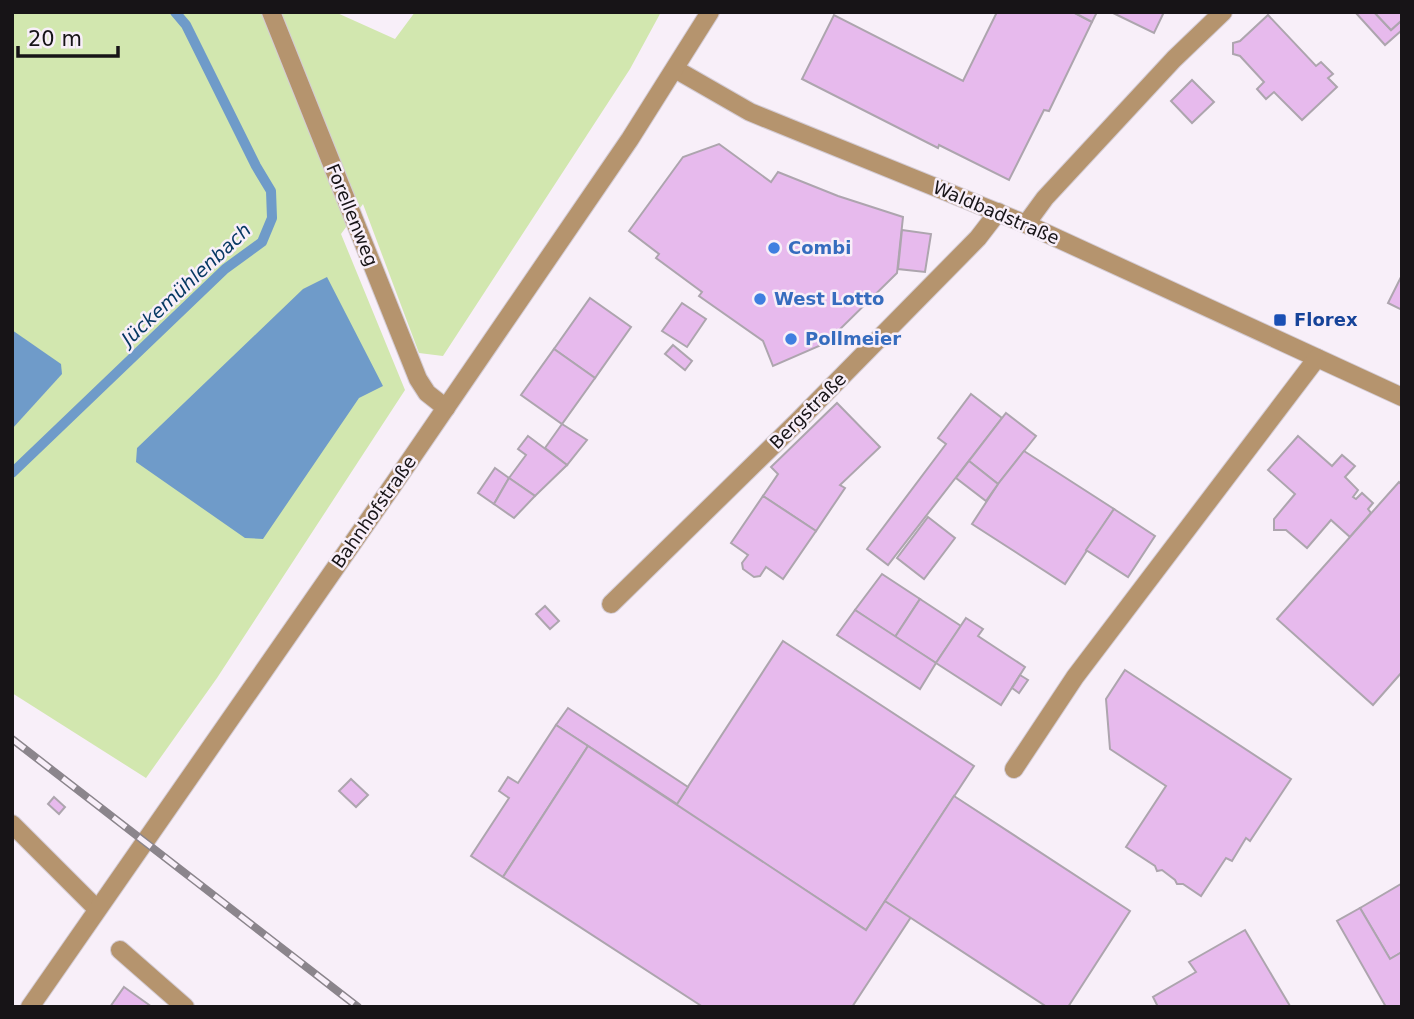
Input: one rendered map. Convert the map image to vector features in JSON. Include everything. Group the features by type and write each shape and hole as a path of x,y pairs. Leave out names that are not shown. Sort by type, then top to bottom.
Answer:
{"street":[{"name":"Forellenweg","path":"271,12 418,379 427,393 446,408"},
{"name":"Bahnhofstraße","path":"30,1007 446,408 675,69 709,12"},
{"path":"1026,224 1045,198 1174,59 1223,12"},
{"name":"Waldbadstraße","path":"675,69 750,112 1026,224 1402,397"},
{"name":"Bergstraße","path":"611,604 798,421 978,238 998,212"},
{"path":"1014,769 1075,677 1317,358"},
{"path":"12,824 97,909"},
{"path":"120,950 185,1007"}],"green space":[{"path":"12,12 335,12 395,39 415,12 661,12 630,69 443,356 419,353 363,204 341,234 405,390 217,678 146,778 12,693"}],"water":[{"path":"327,277 383,386 359,398 263,539 245,538 136,462 137,448 303,289"},
{"path":"12,330 61,364 62,374 12,429"}],"building":[{"path":"997,12 1073,12 1092,22 1049,111 1044,110 1009,180 939,145 938,148 802,79 834,15 963,81"},
{"path":"1073,12 1097,12 1092,22"},
{"path":"1111,12 1164,12 1154,33"},
{"path":"1355,12 1374,12 1391,30 1402,20 1402,30 1385,45"},
{"path":"1374,12 1402,12 1402,20 1391,30"},
{"path":"1268,15 1316,66 1321,62 1333,74 1328,78 1337,87 1302,120 1274,92 1266,99 1257,89 1264,82 1240,56 1233,54 1233,43 1240,41"},
{"path":"1192,80 1214,102 1192,123 1171,101"},
{"path":"719,144 771,182 778,172 838,196 903,217 897,273 826,343 773,366 763,341 699,296 702,292 656,258 659,254 629,231 683,157"},
{"path":"902,230 931,234 925,272 898,269"},
{"path":"1402,275 1402,310 1388,303"},
{"path":"590,298 631,327 595,378 554,349"},
{"path":"682,303 706,319 687,347 662,331"},
{"path":"673,345 692,361 685,370 665,354"},
{"path":"554,349 595,378 562,424 521,395"},
{"path":"971,394 1002,418 888,565 867,549 946,444 938,438"},
{"path":"837,403 880,447 840,485 845,488 816,531 763,496 778,474 771,467"},
{"path":"1006,413 1036,436 998,484 969,461"},
{"path":"562,424 587,440 567,465 545,448"},
{"path":"528,436 567,465 535,496 509,478 526,455 518,449"},
{"path":"1298,436 1332,466 1342,455 1355,466 1345,477 1358,490 1353,497 1356,499 1362,493 1373,503 1368,509 1371,513 1350,537 1331,520 1307,548 1286,530 1274,530 1274,519 1295,494 1268,470"},
{"path":"1024,451 1114,509 1065,584 972,524"},
{"path":"969,461 998,484 986,501 956,478"},
{"path":"495,468 509,478 494,504 478,493"},
{"path":"509,478 535,496 514,518 494,504"},
{"path":"1399,482 1402,485 1402,672 1373,705 1277,619"},
{"path":"763,496 816,531 783,579 766,567 760,576 754,577 743,569 742,563 748,555 731,543"},
{"path":"1114,509 1155,536 1128,577 1086,550"},
{"path":"928,517 955,538 924,579 897,558"},
{"path":"882,574 920,599 895,637 855,610"},
{"path":"920,599 961,626 936,663 895,637"},
{"path":"545,606 559,621 550,629 536,614"},
{"path":"855,610 936,663 920,689 837,635"},
{"path":"966,618 983,629 978,636 1025,667 1001,705 936,663"},
{"path":"783,641 974,766 866,930 676,805"},
{"path":"1125,670 1291,779 1250,841 1246,838 1232,861 1226,858 1201,896 1183,884 1177,884 1162,870 1157,871 1155,866 1126,847 1166,786 1110,749 1106,699"},
{"path":"1020,675 1028,680 1019,693 1012,688"},
{"path":"568,708 688,787 677,804 556,725"},
{"path":"556,725 588,746 503,877 471,856 509,798 499,791 508,777 518,783"},
{"path":"588,746 866,930 885,901 911,917 852,1007 703,1007 503,877"},
{"path":"351,779 368,795 356,807 339,791"},
{"path":"954,796 1130,911 1068,1007 1047,1007 885,901"},
{"path":"54,797 65,807 59,814 48,804"},
{"path":"1401,884 1402,952 1390,959 1360,908"},
{"path":"1360,908 1390,959 1402,952 1402,1007 1386,1007 1337,921"},
{"path":"1245,930 1290,1006 1158,1007 1153,997 1196,972 1189,962"},
{"path":"124,987 152,1007 110,1007"}],"waterway":[{"name":"Jückemühlenbach","path":"12,473 225,269 262,242 272,218 271,191 186,25 175,12"}],"railway":[{"path":"12,739 358,1007"}],"place":[{"name":"Combi","path":"774,248"},
{"name":"West Lotto","path":"760,299"},
{"name":"Florex","path":"1280,320"},
{"name":"Pollmeier","path":"791,339"}]}
